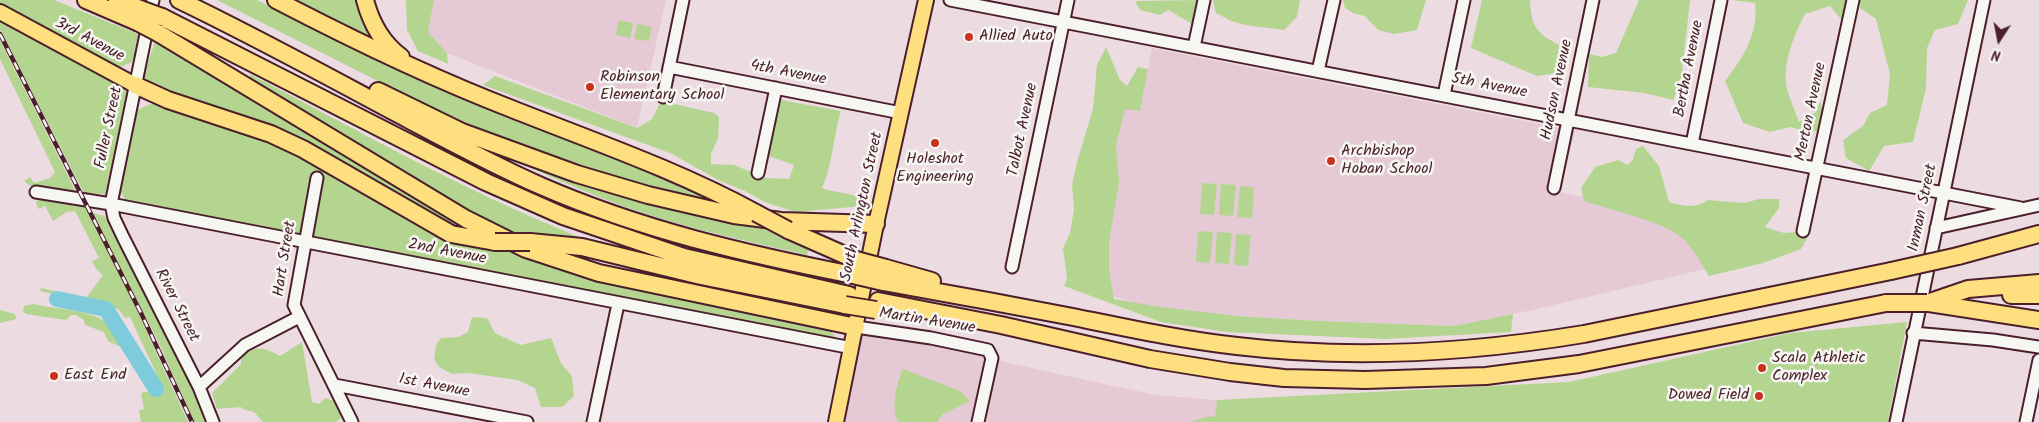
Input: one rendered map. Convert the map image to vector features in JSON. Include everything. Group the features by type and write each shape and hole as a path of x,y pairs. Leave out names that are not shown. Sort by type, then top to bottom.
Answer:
{"highway":[{"path":"86,0 144,10"},
{"path":"117,0 144,10 160,25 466,219 526,249 599,273 856,327"},
{"path":"179,0 242,30 335,70 462,132 610,184 679,203 760,219 811,223 876,224"},
{"path":"276,0 363,45 416,69 512,109 659,165 756,213 854,267"},
{"path":"365,0 376,29 389,48 416,69"},
{"path":"160,25 486,182 563,216 684,257 847,300"},
{"path":"242,30 484,160 592,207 644,225 724,248 854,267 1060,315 1237,346 1356,354 1446,351 1505,346 1584,334 1891,271 1958,256 2039,234"},
{"path":"135,85 168,100 272,134 302,149 451,234 495,242 530,242 582,247 701,276 1001,325 1150,359 1230,372 1284,378 1365,380 1486,376 1580,364 1886,303 1927,303 2039,295"},
{"path":"1958,256 2039,245"},
{"path":"1927,303 1968,289 2039,283"},
{"path":"1927,303 2039,320"}],"main road":[{"name":"South Arlington Street","path":"836,422 876,224 926,0"},
{"name":"3rd Avenue","path":"0,12 135,85"}],"street":[{"path":"663,97 683,0"},
{"name":"5th Avenue","path":"950,0 2021,208"},
{"name":"Talbot Avenue","path":"1012,267 1068,0"},
{"path":"1194,47 1204,0"},
{"path":"1318,71 1334,0"},
{"path":"1444,95 1464,0"},
{"name":"Hudson Avenue","path":"1554,188 1593,0"},
{"name":"Bertha Avenue","path":"1692,144 1721,0"},
{"name":"Merton Avenue","path":"1803,231 1853,0"},
{"name":"Inman Street","path":"1896,422 1913,333 1984,0"},
{"name":"Fuller Street","path":"112,204 135,85 144,10"},
{"name":"4th Avenue","path":"669,67 901,113"},
{"path":"758,173 776,88"},
{"name":"Hart Street","path":"317,178 294,298 299,317 352,422"},
{"name":"2nd Avenue","path":"36,192 112,204 618,304 852,348"},
{"name":"River Street","path":"112,204 123,237 199,387 213,422"},
{"name":"5th Avenue","path":"1936,228 2039,205"},
{"path":"593,422 618,304"},
{"path":"199,387 245,345 299,317"},
{"name":"Martin Avenue","path":"856,327 985,348 990,352 992,358 978,422"},
{"path":"1913,333 2000,341 2039,347"},
{"path":"2026,422 2039,360"},
{"name":"1st Avenue","path":"335,385 527,422"}],"shaded area":[{"name":"Robinson Elementary School","path":"434,0 666,0 637,128 447,53 428,32"},
{"name":"Archbishop Hoban School","path":"1152,48 1575,131 1559,192 1807,245 1537,309 1454,326 1319,321 1152,310 1067,279 1108,106 1140,111"},
{"path":"856,327 985,348 992,358 1008,363 1156,395 1217,400 1215,422 836,422"}],"green space":[{"path":"0,0 54,0 138,34 138,48 132,62 120,67 91,55 0,5"},
{"path":"217,0 257,0 436,87 612,153 736,209 600,175 471,128"},
{"path":"289,0 360,0 381,45"},
{"path":"406,0 434,0 428,32 447,53 448,64 418,51 407,30"},
{"path":"1201,0 1194,25 1168,10 1160,15 1140,10 1135,1"},
{"path":"1213,0 1300,0 1297,17 1284,30 1245,25 1231,21 1216,13"},
{"path":"1343,0 1426,0 1417,30 1394,34 1378,30 1365,16 1353,13 1345,8"},
{"path":"1482,0 1530,0 1534,24 1547,38 1563,47 1563,72 1537,76 1471,48"},
{"path":"1639,0 1690,0 1681,81 1673,100 1644,93 1588,87 1589,54 1602,57 1616,53"},
{"path":"1732,0 1850,0 1841,19 1830,6 1805,14 1790,50 1786,79 1791,101 1799,122 1816,112 1820,101 1823,111 1820,130 1810,132 1790,127 1770,132 1743,123 1725,81 1748,45 1755,25 1756,14 1755,3"},
{"path":"1860,0 1968,0 1958,24 1935,30 1927,48 1926,88 1913,142 1884,146 1869,171 1846,158 1843,140 1863,126 1870,113 1887,105 1890,74 1876,19 1860,8"},
{"path":"0,19 126,88 128,99 105,194 84,193 0,30"},
{"path":"619,20 633,23 630,38 616,35"},
{"path":"637,24 652,27 649,41 634,39"},
{"path":"0,40 76,192 53,187 46,189 37,188 24,181 30,177 34,183 50,178 55,172 0,59"},
{"path":"155,42 246,92 482,234 461,232 321,152 148,87 142,80"},
{"path":"1106,47 1120,80 1127,86 1138,67 1148,69 1140,111 1125,109 1116,145 1119,183 1109,242 1109,270 1114,299 1160,307 1238,316 1319,321 1454,326 1513,314 1511,332 1386,339 1227,332 1161,322 1064,286 1067,279 1063,248 1070,233 1074,209 1072,185 1093,109 1097,65"},
{"path":"250,74 461,184 592,242 518,236 428,191 273,94 250,77"},
{"path":"495,76 637,128 652,119 661,101 714,113 719,117 718,138 711,154 711,164 734,165 766,178 789,179 794,165 768,156 781,100 841,111 826,179 822,188 852,195 868,203 863,206 796,212 767,203 745,191 720,181 670,153 483,85"},
{"path":"150,104 165,105 291,150 438,236 472,247 510,249 824,328 830,330 836,338 824,338 126,201 120,191 133,122 136,111"},
{"path":"1643,146 1659,166 1669,202 1689,206 1699,205 1708,200 1744,203 1759,199 1779,199 1779,208 1765,227 1784,233 1796,232 1809,235 1801,249 1763,263 1709,276 1690,247 1674,232 1636,216 1584,201 1581,188 1595,167 1618,160 1628,165 1633,159 1636,149"},
{"path":"501,152 768,227 830,255 808,251 807,255 658,218 584,191 499,155"},
{"path":"1202,183 1217,184 1214,215 1200,214"},
{"path":"1221,184 1236,185 1233,216 1219,215"},
{"path":"1240,186 1254,187 1252,218 1237,217"},
{"path":"39,198 85,206 130,295 188,422 141,422 139,410 144,409 141,393 163,388 130,317 125,318 118,309 40,291 41,288 86,298 103,275 96,269 92,261 99,258 75,211 67,212 53,221 45,206 38,209 36,203"},
{"path":"93,213 105,216 189,376 208,422 194,422 158,341"},
{"path":"1198,231 1213,232 1210,263 1196,262"},
{"path":"1217,232 1232,233 1229,264 1215,263"},
{"path":"1236,234 1251,235 1248,266 1234,265"},
{"path":"34,304 100,318 110,325 118,335 123,348 108,341 104,332 85,325 84,320 76,315 71,315 66,320 26,314 23,311 24,306"},
{"path":"0,310 15,314 16,319 0,323"},
{"path":"472,317 487,318 495,333 520,345 551,338 561,363 572,376 574,396 562,407 541,407 535,388 517,380 468,373 452,374 439,367 434,359 436,345 441,338 458,337 468,332"},
{"name":"Scala Athletic Complex","path":"1907,322 1888,422 1190,422 1210,416 1215,417 1217,400 1569,382 1790,333"},
{"path":"302,342 312,402 319,404 325,398 337,402 341,418 336,422 263,422 254,412 242,409 241,407 217,409 212,393 241,364 241,357 257,349 264,349 280,356"},
{"path":"903,369 960,391 970,401 943,414 937,422 898,422 895,410 895,396"}],"waterway":[{"path":"57,299 106,309 156,389"}],"railway":[{"path":"0,34 141,313 192,422"}],"place":[{"name":"Allied Auto","path":"969,37"},
{"name":"Robinson Elementary School","path":"590,87"},
{"name":"Holeshot Engineering","path":"935,143"},
{"name":"Archbishop Hoban School","path":"1331,161"},
{"name":"Scala Athletic Complex","path":"1762,368"},
{"name":"East End","path":"54,376"},
{"name":"Dowed Field","path":"1759,396"}]}
